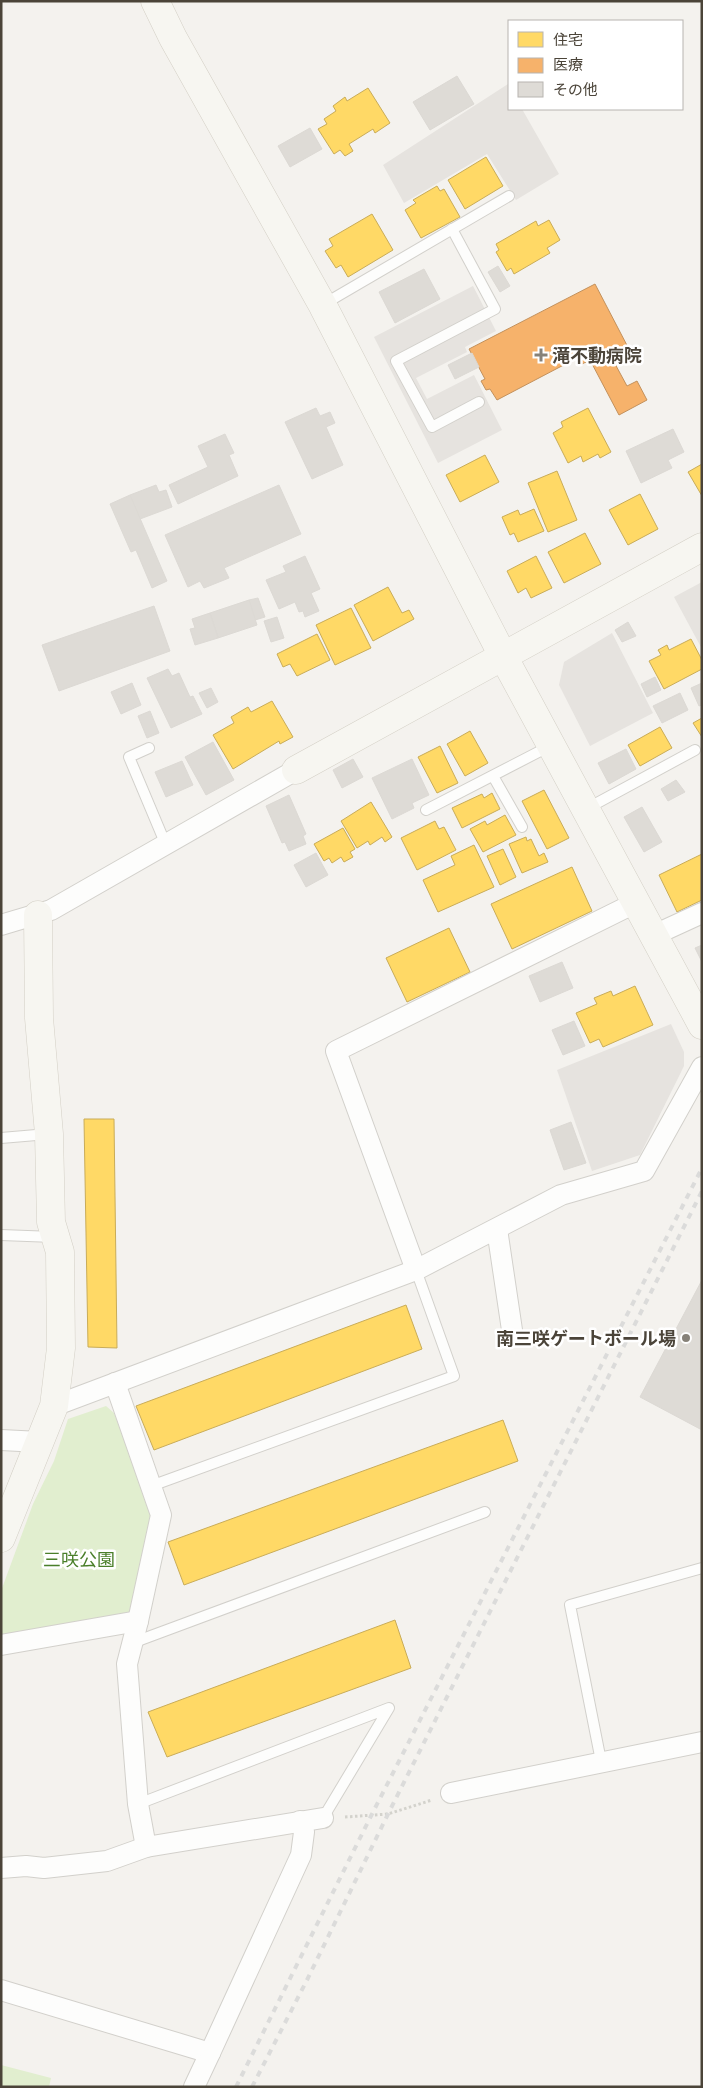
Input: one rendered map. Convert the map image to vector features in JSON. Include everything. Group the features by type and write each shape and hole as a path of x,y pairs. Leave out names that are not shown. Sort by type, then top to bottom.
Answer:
{"street":[{"path":"155,1 322,306 503,656 652,936 702,1025"},
{"path":"1,925 51,910 296,770 702,547"},
{"path":"416,1270 336,1051 635,904"},
{"path":"652,936 702,913"},
{"path":"1,1538 54,1406 61,1348 60,1252 50,1222 49,1134 39,1018 38,915"},
{"path":"54,1406 416,1270 561,1195 644,1171 702,1067"},
{"path":"496,1229 512,1330"},
{"path":"115,1383 161,1515 127,1664 138,1804 146,1847"},
{"path":"1,1440 40,1442"},
{"path":"1,1645 138,1621"},
{"path":"451,1793 702,1742"},
{"path":"1,1868 26,1866 44,1868 107,1861 146,1847 324,1818"},
{"path":"194,2087 301,1855 304,1832 300,1821"},
{"path":"1,1990 210,2053"}],"lane":[{"path":"322,306 509,196"},
{"path":"452,229 495,308 396,361 432,427 479,402"},
{"path":"426,810 551,745"},
{"path":"149,748 129,757 166,845"},
{"path":"586,809 695,750"},
{"path":"493,776 522,827"},
{"path":"1,1138 49,1134"},
{"path":"1,1235 55,1237"},
{"path":"151,1486 454,1376 416,1270"},
{"path":"132,1643 485,1512"},
{"path":"601,1761 570,1605 702,1568"},
{"path":"138,1804 389,1708 324,1818"}],"path":[{"path":"324,1818 388,1814 451,1793"}],"green space":[{"name":"三咲公園","path":"106,1406 114,1413 151,1511 133,1613 1,1636 1,1591 33,1504 54,1461 68,1419"},
{"path":"1,2065 51,2078 49,2087 1,2087"}],"shaded area":[{"path":"508,84 508,110 523,110 559,174 516,200 487,154 404,203 383,165"},
{"path":"473,286 496,331 465,347 467,352 416,378 427,399 474,375 502,430 438,463 374,337"},
{"path":"702,582 702,649 674,597"},
{"path":"612,633 653,713 590,746 559,685 564,662"},
{"path":"671,1024 684,1052 684,1066 640,1155 592,1171 557,1070"}],"building: 住宅":[{"path":"368,88 390,123 375,133 373,129 349,144 353,151 345,156 340,150 334,154 318,129 327,124 324,119 336,111 333,106 345,97 347,101"},
{"path":"486,157 503,186 465,209 448,180"},
{"path":"437,186 440,191 444,189 460,217 421,238 405,210 416,203 413,200"},
{"path":"372,214 393,250 348,277 341,265 336,268 325,251 333,246 329,239"},
{"path":"549,220 560,240 547,248 550,253 514,274 511,268 507,271 496,252 499,250 496,244 536,221 538,226"},
{"path":"588,408 611,452 600,458 598,454 583,462 581,456 568,463 553,433 563,427 561,422"},
{"path":"485,455 499,482 460,502 446,475"},
{"path":"702,464 702,496 688,472"},
{"path":"557,471 577,520 548,532 528,483"},
{"path":"640,494 658,529 628,545 609,510"},
{"path":"534,509 544,531 518,542 514,533 510,535 502,517 518,510 520,515"},
{"path":"585,533 601,564 564,583 548,552"},
{"path":"536,556 552,588 531,598 526,588 518,593 507,571"},
{"path":"388,587 402,613 409,610 414,619 373,641 354,605"},
{"path":"351,608 371,648 335,665 316,625"},
{"path":"317,634 330,660 297,676 290,664 283,667 277,654"},
{"path":"691,639 702,660 702,669 664,689 649,661 661,655 658,650 667,645 669,650"},
{"path":"272,701 293,737 280,744 279,741 233,769 213,735 234,723 231,717 248,707 251,712"},
{"path":"702,718 702,737 693,723"},
{"path":"660,727 672,748 640,766 628,745"},
{"path":"470,731 488,763 465,776 447,744"},
{"path":"440,746 458,783 437,793 418,757"},
{"path":"544,790 569,838 547,849 522,801"},
{"path":"492,793 500,809 462,828 452,808 482,794 484,798"},
{"path":"371,802 392,837 385,842 382,837 370,845 368,841 357,848 341,821"},
{"path":"505,815 516,835 483,852 470,829 485,821 487,825"},
{"path":"435,821 439,829 444,827 456,850 417,870 401,838"},
{"path":"343,828 355,849 350,852 353,857 344,862 341,857 332,863 329,858 324,861 314,844"},
{"path":"526,837 527,841 531,839 539,856 544,853 548,862 522,873 509,844"},
{"path":"474,845 494,887 438,912 423,880 455,865 451,856"},
{"path":"503,849 516,877 500,885 487,856"},
{"path":"702,854 702,900 677,912 659,875"},
{"path":"572,867 592,911 512,949 491,904"},
{"path":"449,928 470,972 407,1002 386,958"},
{"path":"635,986 653,1025 603,1047 599,1039 590,1043 576,1013 597,1004 594,998 611,991 613,996"},
{"path":"84,1119 114,1119 117,1348 88,1347"},
{"path":"406,1305 422,1349 154,1450 136,1406"},
{"path":"503,1420 518,1461 184,1585 168,1542"},
{"path":"395,1620 411,1668 167,1757 148,1712"}],"building: 医療":[{"path":"595,284 631,353 614,362 627,386 637,381 647,400 619,415 590,360 580,365 577,358 497,400 490,389 486,390 481,381 485,379 469,349"}],"building: その他":[{"path":"457,76 474,104 430,130 413,102"},
{"path":"310,128 322,149 290,167 278,146"},
{"path":"498,266 510,286 500,292 488,272"},
{"path":"424,269 440,299 395,323 379,292"},
{"path":"472,353 479,367 455,379 448,365"},
{"path":"316,408 320,416 330,412 335,423 326,427 343,465 312,479 285,422"},
{"path":"673,429 684,452 668,460 672,468 641,483 626,451"},
{"path":"225,434 234,453 229,455 238,476 178,504 169,485 208,467 198,446"},
{"path":"156,485 159,492 166,490 172,507 140,519 130,495"},
{"path":"279,485 301,534 224,568 229,578 204,588 200,581 188,587 165,535"},
{"path":"130,495 167,581 152,588 136,550 131,552 110,504"},
{"path":"305,556 320,589 311,593 319,611 305,617 303,611 299,612 295,602 279,609 266,580 286,572 283,566"},
{"path":"258,598 265,617 255,620 249,600"},
{"path":"249,600 257,625 218,638 210,613"},
{"path":"154,606 170,651 59,691 42,645"},
{"path":"210,613 218,638 195,645 190,629 195,628 192,619"},
{"path":"277,617 284,638 271,642 264,621"},
{"path":"628,622 636,636 622,642 615,630"},
{"path":"168,669 172,676 179,673 190,697 193,696 202,714 171,728 147,678"},
{"path":"655,677 661,690 647,697 641,684"},
{"path":"132,683 141,705 121,714 111,692"},
{"path":"702,683 702,705 699,706 691,688"},
{"path":"211,688 218,702 207,708 199,693"},
{"path":"680,693 688,710 662,723 653,706"},
{"path":"150,711 159,733 147,738 138,716"},
{"path":"213,742 234,780 206,795 185,757"},
{"path":"626,749 636,769 609,784 598,763"},
{"path":"353,759 363,777 342,788 333,770"},
{"path":"412,759 429,795 412,803 414,808 392,819 372,778"},
{"path":"182,761 193,785 166,797 155,772"},
{"path":"676,780 685,792 668,801 661,789"},
{"path":"289,795 306,834 303,836 306,844 289,851 285,842 282,843 266,806"},
{"path":"642,807 662,842 644,852 624,817"},
{"path":"316,853 328,875 306,887 294,865"},
{"path":"702,945 702,962 695,948"},
{"path":"562,962 573,988 540,1002 529,976"},
{"path":"574,1021 585,1046 563,1055 552,1030"},
{"path":"571,1122 586,1163 564,1170 550,1130"},
{"name":"南三咲ゲートボール場","path":"702,1280 702,1430 640,1397"}],"railway":[{"path":"236,2087 371,1816 702,1168"},
{"path":"252,2087 702,1191"}],"place":[{"name":"滝不動病院","path":"541,355"},
{"name":"南三咲ゲートボール場","path":"686,1338"}]}
